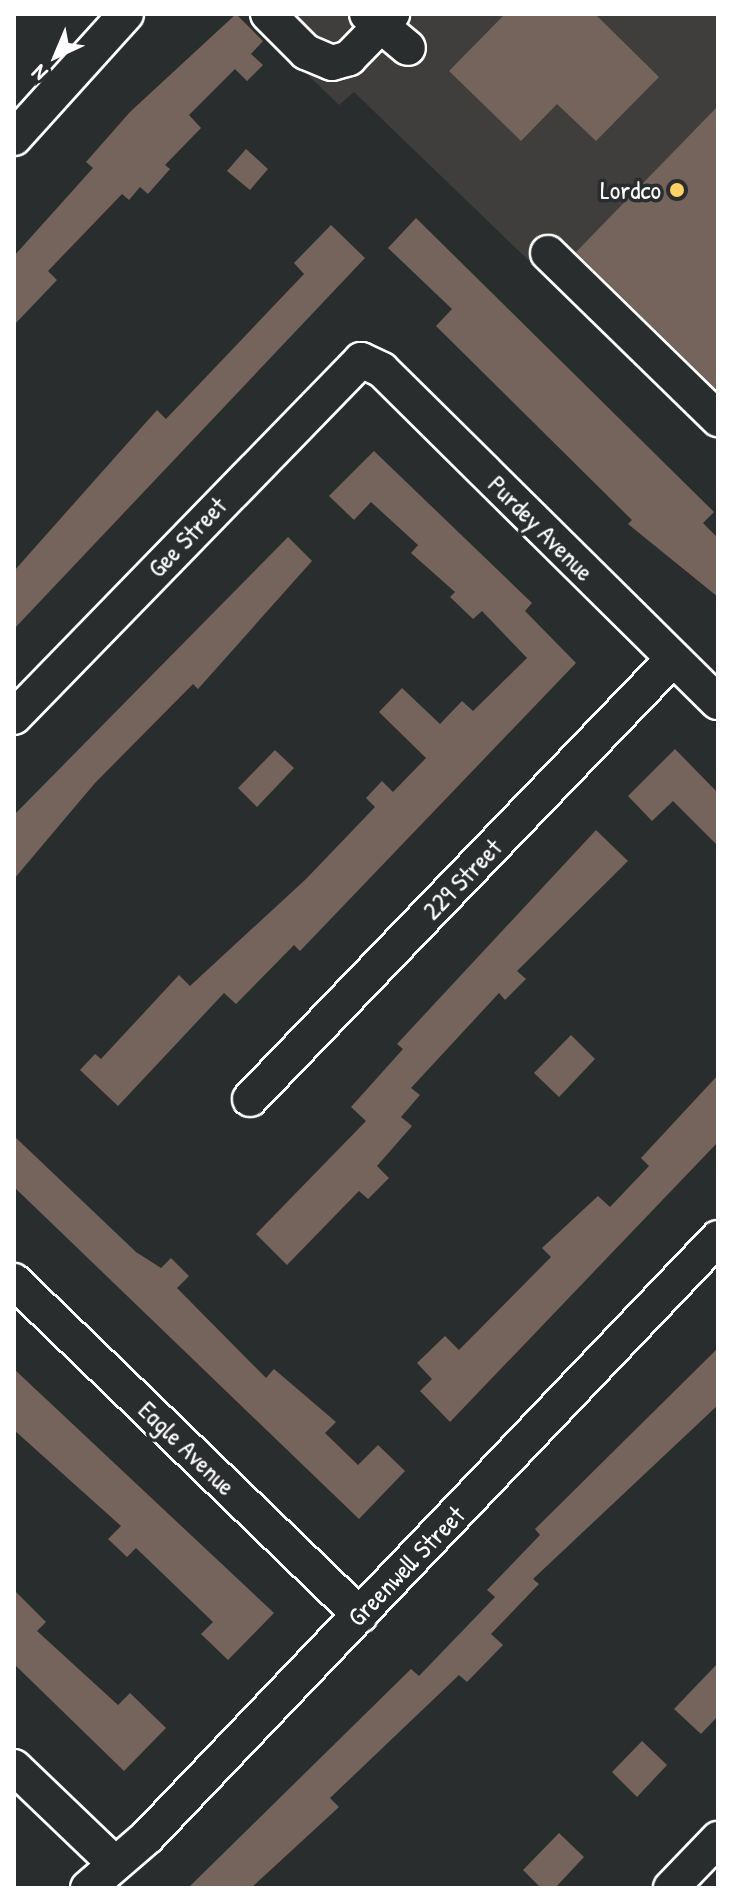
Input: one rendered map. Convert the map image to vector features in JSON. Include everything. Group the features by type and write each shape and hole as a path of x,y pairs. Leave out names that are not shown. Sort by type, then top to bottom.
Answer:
{"street":[{"path":"14,138 126,14"},
{"path":"268,14 306,52 332,63 349,58 381,17 408,48"},
{"path":"548,253 718,419"},
{"name":"Purdey Avenue","path":"361,360 382,370 718,702"},
{"name":"Gee Street","path":"14,717 361,360"},
{"name":"229 Street","path":"250,1099 673,659"},
{"name":"Greenwell Street","path":"88,1888 113,1862 148,1836 718,1238"},
{"name":"Eagle Avenue","path":"14,1281 360,1615"},
{"path":"14,1767 113,1862"},
{"path":"671,1888 718,1839"}],"shaded area":[{"path":"245,14 718,14 718,443 354,92 339,105"}],"building":[{"path":"236,14 263,41 251,54 263,65 247,81 235,69 189,115 201,128 165,165 170,169 148,194 140,187 129,200 122,194 48,271 57,280 14,325 14,256 93,168 86,162 130,112"},
{"path":"505,14 595,14 659,77 596,141 557,104 521,141 449,71"},
{"name":"Lordco","path":"718,106 718,391 576,252"},
{"path":"246,149 268,169 250,190 227,171"},
{"path":"416,218 714,512 703,523 718,538 718,597 628,524 632,520 436,326 452,309 388,248"},
{"path":"331,225 365,258 14,629 14,571 157,410 166,419 304,274 294,263"},
{"path":"374,451 532,603 525,611 576,663 300,951 294,945 236,1004 224,993 118,1106 80,1070 95,1054 101,1059 179,975 190,986 306,879 375,807 366,798 382,781 393,792 426,758 379,712 402,688 440,724 462,701 473,711 527,658 482,611 473,619 450,597 455,592 411,553 418,545 371,502 354,520 329,496"},
{"path":"288,537 312,561 198,689 193,684 95,783 14,879 14,815"},
{"path":"675,749 718,793 718,846 673,801 652,821 628,796"},
{"path":"275,750 294,768 257,807 238,788"},
{"path":"596,830 628,861 517,971 526,979 505,1000 499,993 411,1088 420,1095 401,1117 412,1126 377,1166 389,1178 368,1199 359,1191 287,1265 256,1234 366,1121 351,1107 403,1049 397,1044"},
{"path":"571,1035 595,1059 559,1097 534,1073"},
{"path":"718,1075 718,1142 450,1422 420,1391 432,1379 417,1363 445,1336 459,1350 551,1257 542,1248 598,1196 610,1207 649,1166 641,1158"},
{"path":"14,1136 136,1252 161,1268 171,1258 189,1276 177,1288 266,1378 274,1369 336,1422 325,1433 358,1465 378,1445 405,1471 359,1519 14,1187"},
{"path":"718,1348 718,1405 533,1579 539,1584 491,1634 503,1645 467,1682 459,1675 330,1798 339,1807 251,1888 188,1888 411,1669 419,1676 495,1597 487,1590 540,1535 535,1529"},
{"path":"14,1369 274,1613 228,1660 201,1634 213,1622 136,1548 127,1557 108,1539 121,1526 14,1430"},
{"path":"14,1590 46,1622 37,1631 118,1705 130,1693 166,1728 124,1771 14,1664"},
{"path":"718,1663 718,1716 701,1734 674,1709"},
{"path":"642,1741 667,1765 637,1797 612,1772"},
{"path":"559,1833 584,1857 555,1888 541,1888 523,1870"}],"place":[{"name":"Lordco","path":"677,190"}]}
